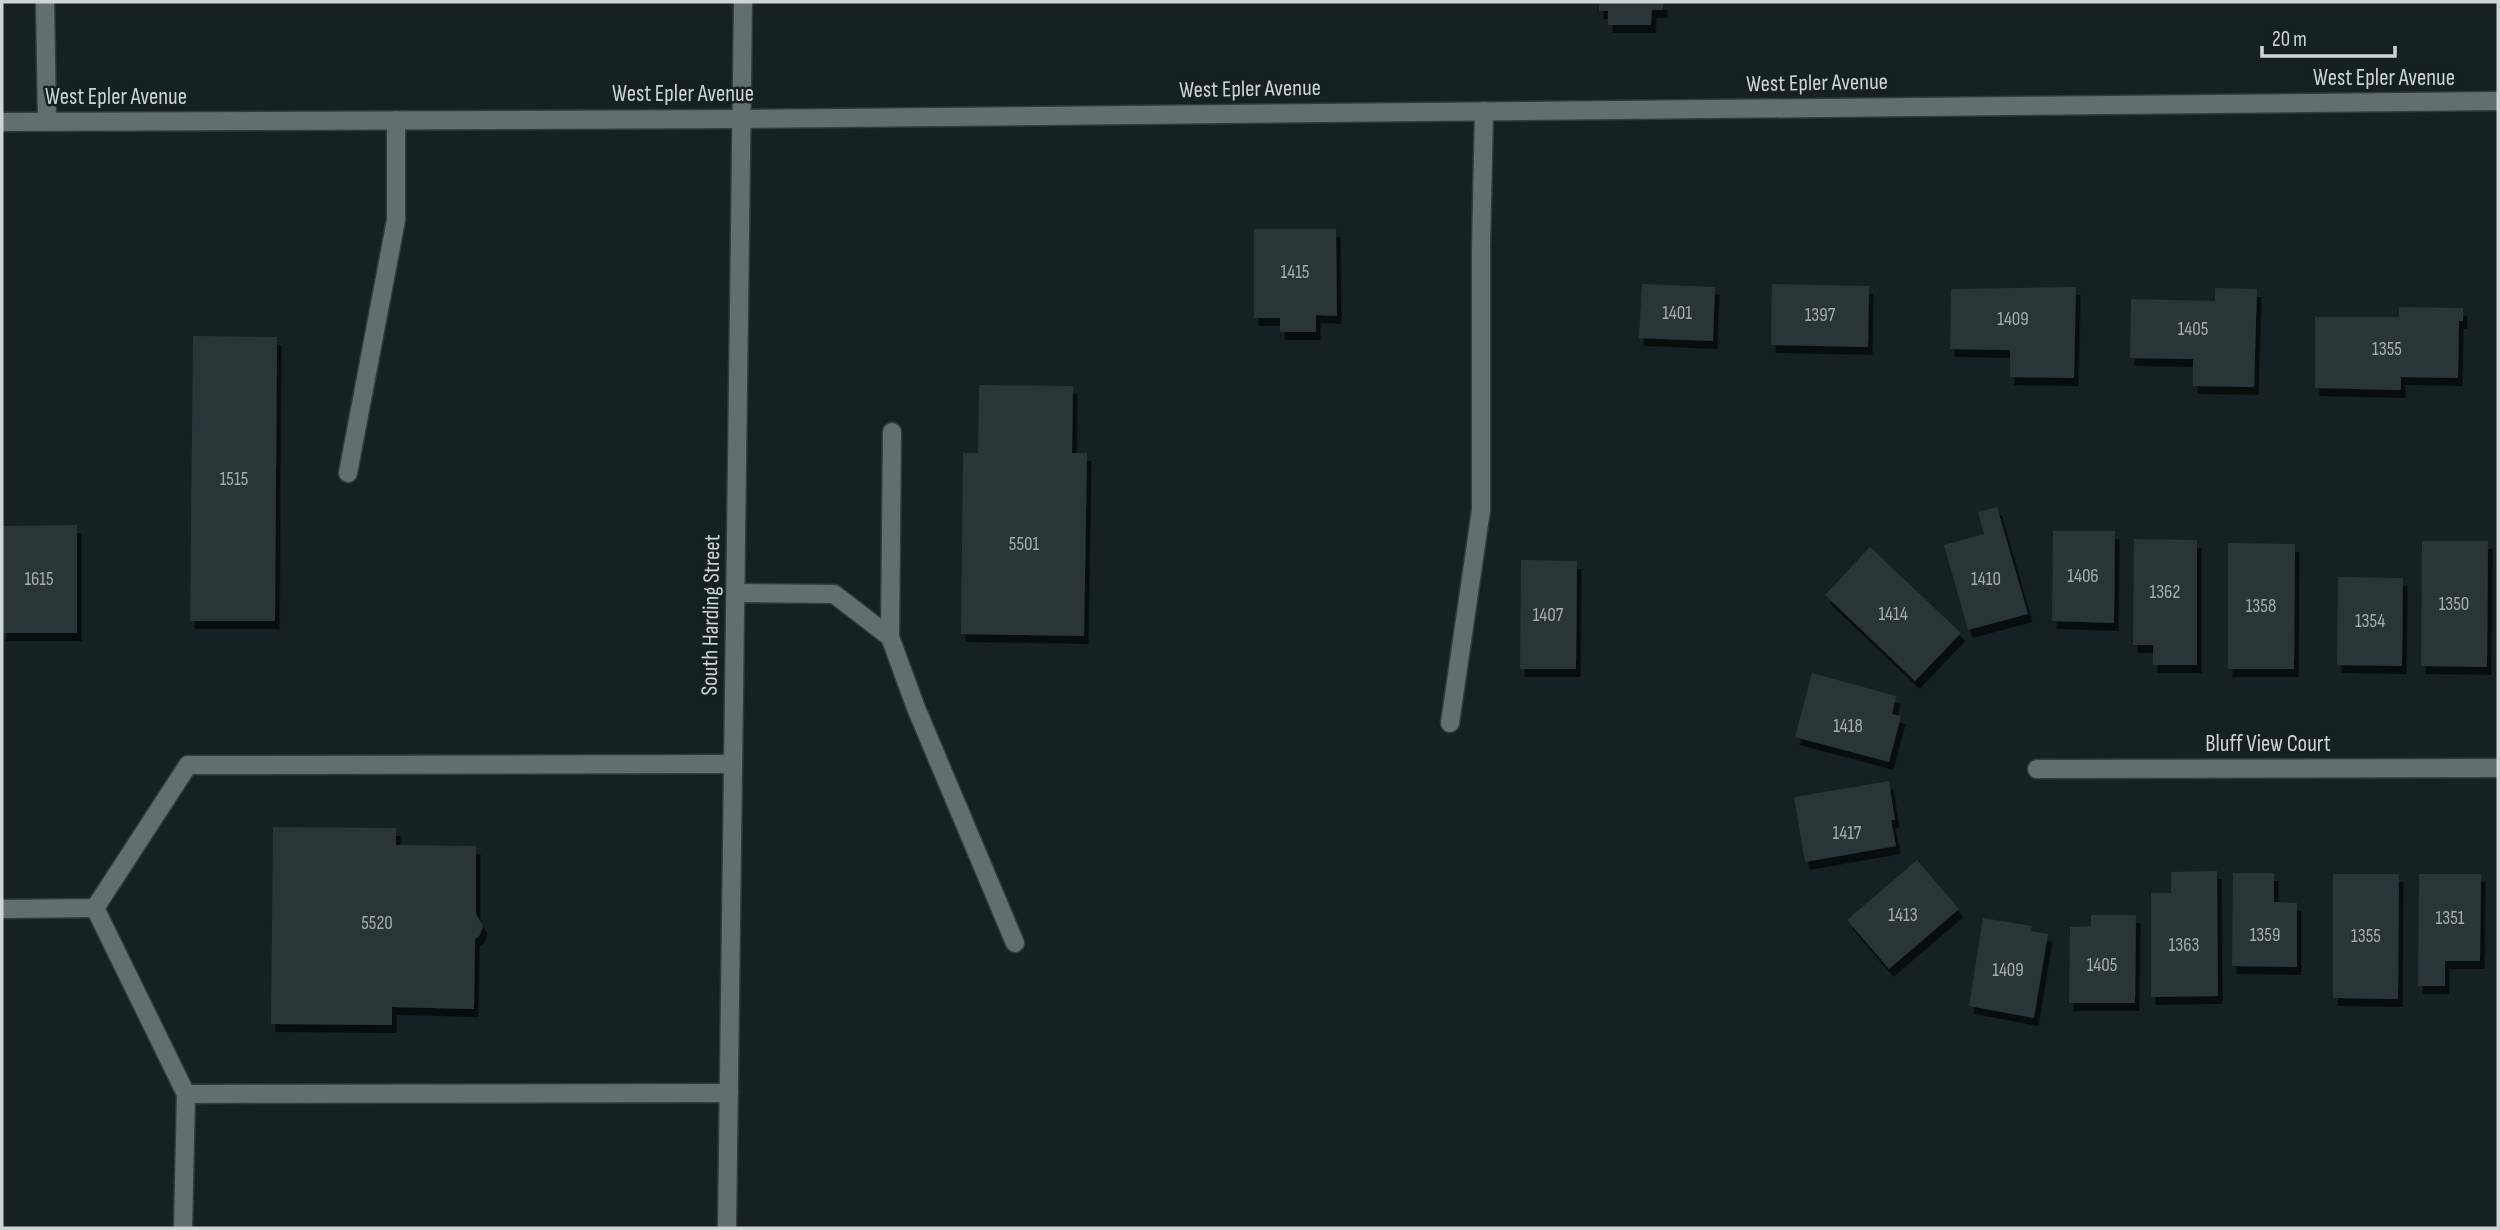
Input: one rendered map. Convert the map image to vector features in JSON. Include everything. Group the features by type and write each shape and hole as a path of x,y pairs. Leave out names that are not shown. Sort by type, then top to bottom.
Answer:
{"street":[{"path":"45,2 47,121"},
{"name":"South Harding Street","path":"727,1228 743,2"},
{"name":"West Epler Avenue","path":"2,122 742,119 2498,102"},
{"path":"1450,723 1482,510 1481,248 1484,111"},
{"path":"348,473 396,220 396,120"},
{"path":"892,432 890,637 916,708 1015,943"},
{"path":"736,593 834,594 890,637"},
{"path":"95,908 188,765 733,764"},
{"name":"Bluff View Court","path":"2037,769 2498,768"},
{"path":"2,909 95,908"},
{"path":"95,908 186,1094 183,1228"},
{"path":"186,1094 729,1093"}],"building":[{"path":"1599,2 1663,2 1663,10 1652,10 1651,25 1608,25 1608,11 1599,11"},
{"path":"1254,229 1336,229 1337,316 1316,315 1316,332 1280,332 1280,318 1254,318"},
{"path":"1642,284 1715,287 1713,341 1639,338"},
{"path":"1772,284 1869,286 1868,347 1771,345"},
{"path":"2076,287 2074,378 2010,377 2010,350 1950,349 1951,289"},
{"path":"2215,288 2257,289 2254,387 2193,386 2193,359 2130,358 2131,299 2215,301"},
{"path":"2399,307 2463,308 2463,321 2459,321 2458,378 2401,377 2401,390 2315,388 2315,317 2399,317"},
{"path":"193,336 277,337 275,621 190,621"},
{"path":"979,385 1073,386 1072,453 1087,453 1084,636 961,634 963,453 978,453"},
{"path":"1997,507 2028,614 1968,630 1944,545 1984,534 1978,512"},
{"path":"77,525 77,633 2,633 2,526"},
{"path":"2053,531 2115,531 2114,623 2052,621"},
{"path":"2134,539 2197,540 2197,665 2153,665 2153,645 2133,645"},
{"path":"2422,541 2488,541 2487,667 2421,666"},
{"path":"2228,543 2295,544 2294,669 2228,669"},
{"path":"1870,547 1961,633 1915,681 1825,595"},
{"path":"1521,560 1577,561 1576,669 1520,669"},
{"path":"2338,577 2403,578 2402,666 2337,665"},
{"path":"1812,673 1896,696 1892,714 1901,716 1889,762 1795,737"},
{"path":"1889,781 1895,820 1891,820 1896,846 1805,862 1794,797"},
{"path":"273,827 396,828 396,845 476,846 476,914 483,926 480,935 475,939 474,1009 392,1007 392,1025 271,1024"},
{"path":"1917,860 1959,909 1889,969 1847,920"},
{"path":"2217,871 2218,996 2151,997 2151,893 2171,893 2171,872"},
{"path":"2233,873 2274,873 2274,902 2297,903 2297,967 2232,966"},
{"path":"2333,874 2399,874 2398,999 2333,998"},
{"path":"2419,874 2481,874 2480,961 2445,961 2445,986 2418,986"},
{"path":"2091,915 2136,915 2135,1003 2069,1003 2070,927 2091,926"},
{"path":"1983,918 2032,926 2031,931 2048,934 2034,1018 1969,1006"}]}
